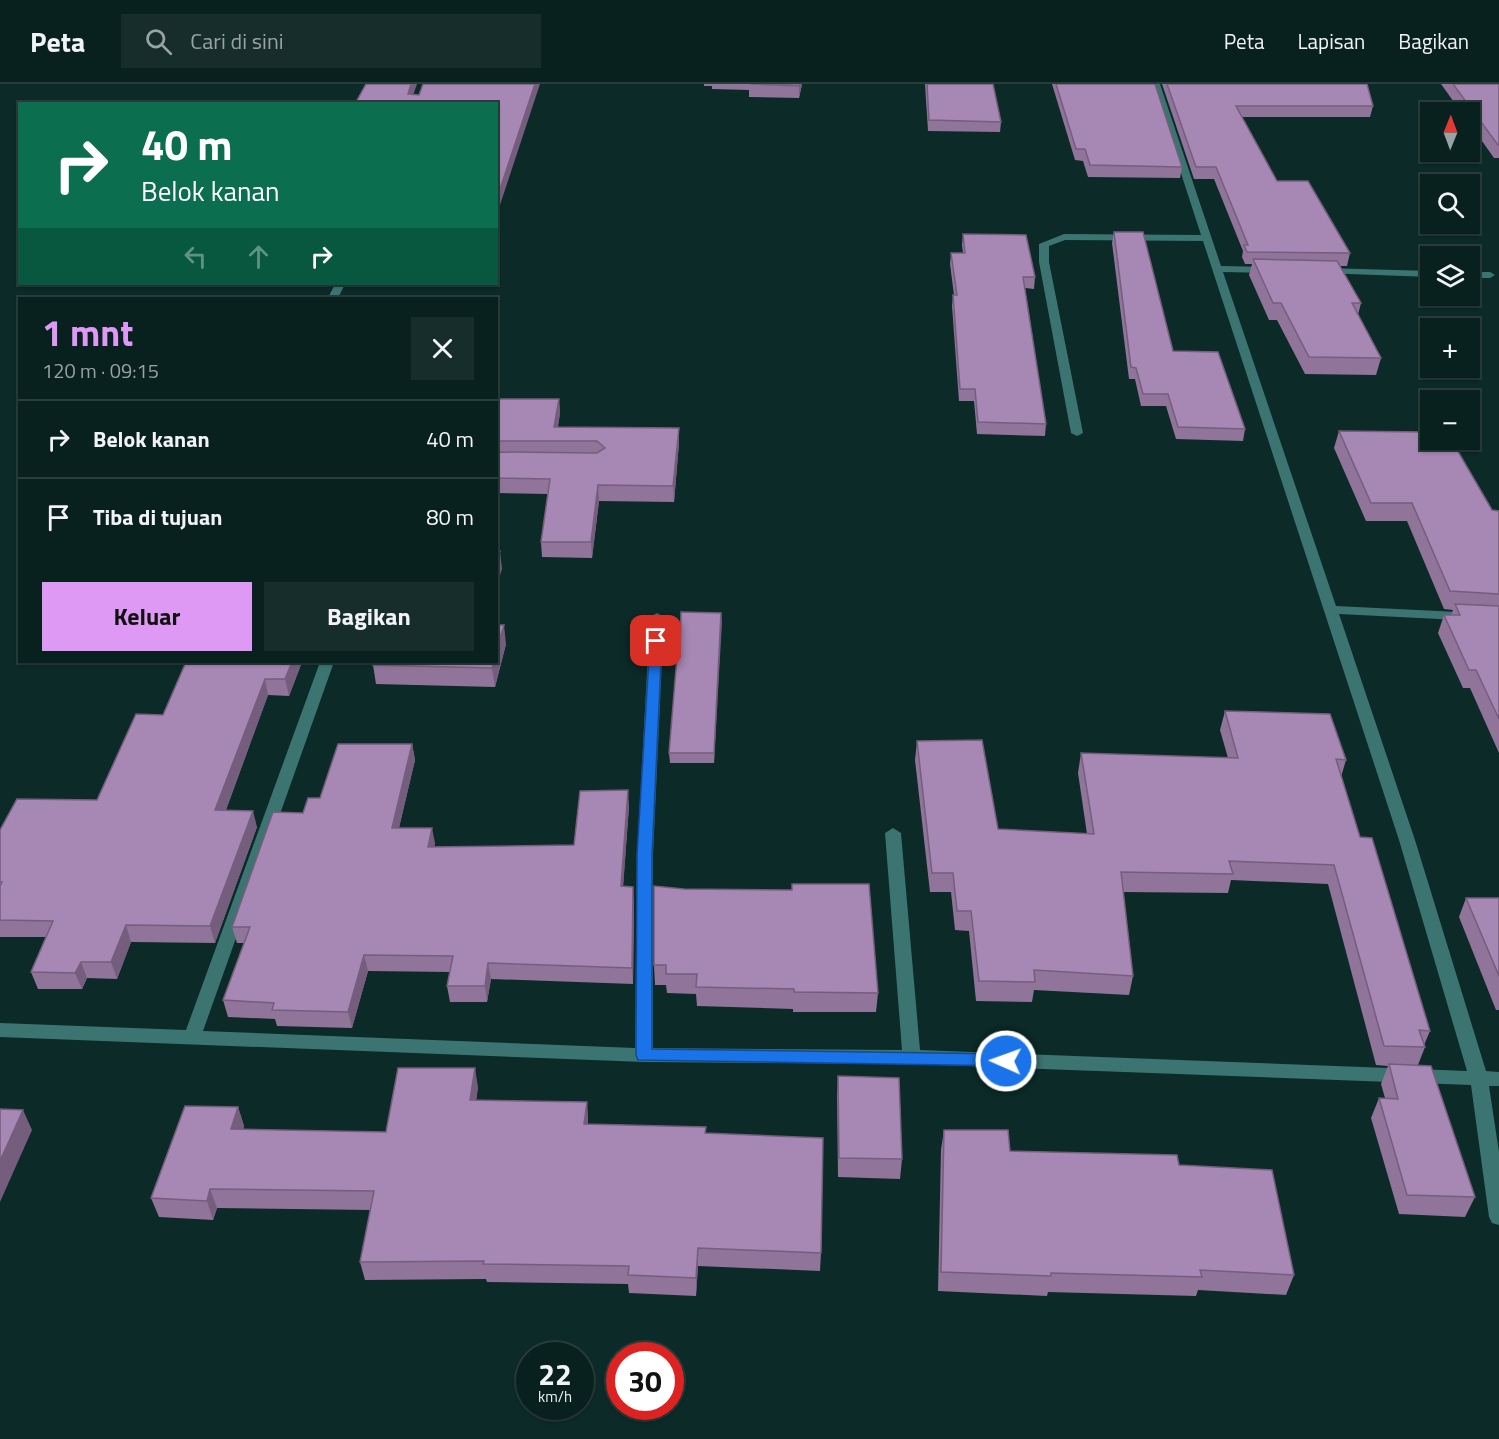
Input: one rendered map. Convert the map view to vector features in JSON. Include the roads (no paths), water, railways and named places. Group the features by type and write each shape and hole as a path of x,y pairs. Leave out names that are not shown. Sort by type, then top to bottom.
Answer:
{"street":[{"path":"1156,84 1205,238 1332,610 1407,840 1479,1079 1499,1217"},
{"path":"1077,434 1050,292 1044,244 1064,237 1205,238"},
{"path":"1217,269 1288,271"},
{"path":"1312,271 1420,274"},
{"path":"1480,274 1490,275"},
{"path":"1332,610 1499,618"},
{"path":"644,1055 645,855 657,617"},
{"path":"192,1037 327,663"},
{"path":"893,833 912,1058"},
{"path":"0,1030 644,1055 912,1058 1499,1079"}]}
